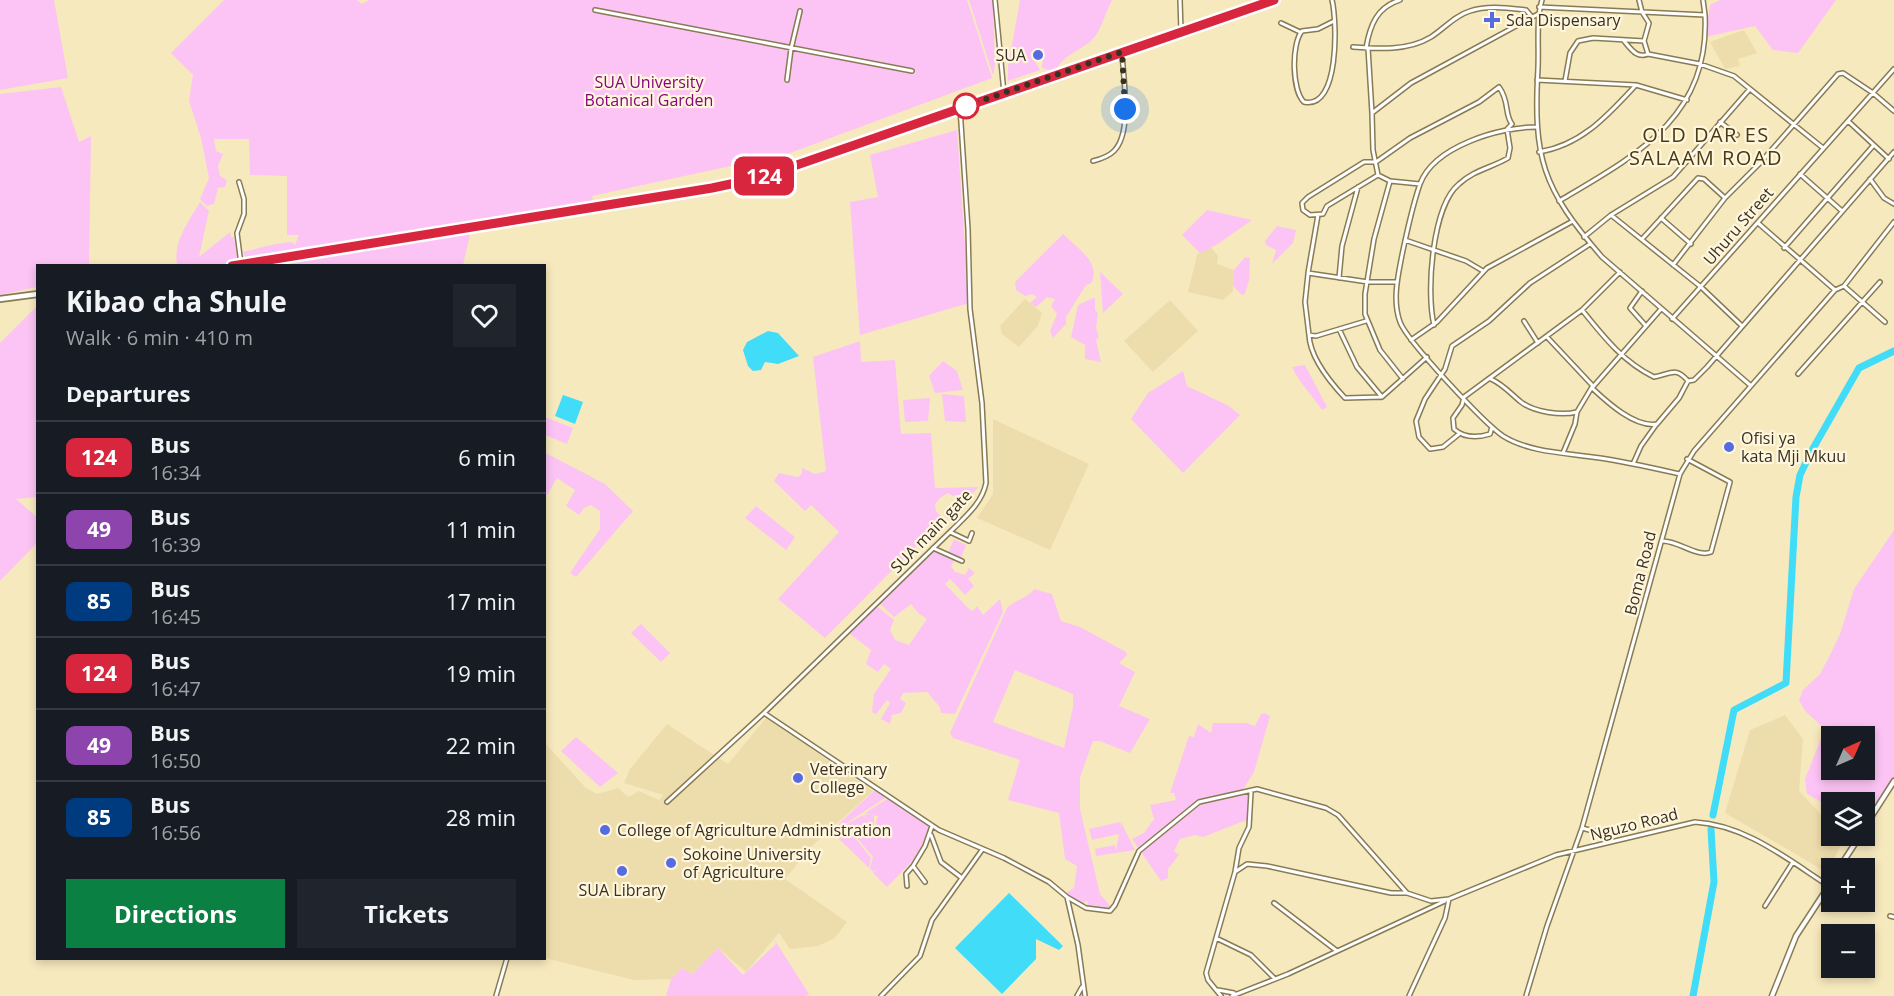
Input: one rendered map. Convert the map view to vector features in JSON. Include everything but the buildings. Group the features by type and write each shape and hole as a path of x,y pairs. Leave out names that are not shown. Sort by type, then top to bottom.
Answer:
{"main road":[{"path":"242,264 738,183 794,167 1274,0"},
{"path":"0,299 36,294"}],"street":[{"path":"996,0 1004,93"},
{"path":"1180,0 1181,31"},
{"path":"1300,32 1294,52 1298,87 1302,101 1310,104 1324,95 1329,83 1334,21 1332,0"},
{"path":"1378,175 1372,134 1367,48 1370,32 1383,8 1400,0"},
{"path":"1542,0 1538,7 1540,13 1536,127 1544,173 1559,201 1590,244 1672,319 1750,385"},
{"path":"1639,0 1642,12 1649,23 1644,41 1648,54"},
{"path":"1559,201 1611,170 1653,138 1678,115 1693,90 1700,64 1705,15 1703,0"},
{"path":"1353,47 1383,49 1421,41 1432,36 1455,18 1483,7 1526,10 1532,17"},
{"path":"1538,7 1705,15"},
{"path":"595,10 912,71"},
{"path":"787,80 800,10"},
{"path":"1372,113 1411,83 1540,13"},
{"path":"1281,23 1300,32 1318,29 1334,21"},
{"path":"1564,81 1570,53 1578,41 1593,38 1644,41"},
{"path":"1624,41 1637,55 1648,54 1700,64 1734,76 1823,148"},
{"path":"1093,161 1114,151 1121,136 1125,109 1122,52"},
{"name":"Uhuru Street","path":"1672,319 1894,69"},
{"path":"1672,266 1725,198 1839,73 1873,93 1894,111"},
{"path":"1537,80 1636,86 1687,100"},
{"path":"1539,152 1554,149 1587,132 1604,120 1636,86"},
{"path":"1378,175 1375,179 1327,206 1323,214 1310,215 1304,212 1302,203 1308,197 1364,162 1376,162 1410,138 1479,102 1499,87 1507,100 1509,120 1512,124 1507,129"},
{"path":"1584,237 1611,215 1672,177 1749,90"},
{"name":"SUA main gate","path":"667,801 764,713 933,549 976,505 986,483 982,404 970,309 968,229 960,108"},
{"path":"1848,121 1889,159"},
{"path":"1720,122 1737,135"},
{"path":"1536,127 1507,129 1485,134 1449,154 1432,167 1420,184 1404,240 1396,282 1397,310 1411,340 1492,427 1513,441 1563,453 1680,474"},
{"path":"1434,325 1429,301 1435,252 1433,245 1446,201 1456,185 1481,168 1508,158 1510,148 1507,129"},
{"path":"1784,248 1873,146"},
{"path":"1688,381 1694,380 1741,325 1801,261 1894,152"},
{"path":"1800,174 1827,196 1826,198 1842,212"},
{"path":"1378,175 1390,181 1420,184"},
{"path":"1643,238 1699,178 1725,198"},
{"path":"1870,179 1884,198 1894,204"},
{"path":"1390,181 1374,239 1365,294 1366,321 1380,350 1403,379"},
{"path":"239,182 244,199 244,214 237,232 242,264"},
{"path":"1339,278 1342,246 1358,187"},
{"path":"1318,214 1305,302 1309,344 1329,382 1345,399 1382,397 1427,357"},
{"path":"1611,215 1643,238 1672,266 1701,287 1741,325"},
{"path":"1661,218 1691,244"},
{"path":"1411,340 1434,325 1483,271 1573,221"},
{"name":"Boma Road","path":"1526,996 1582,828 1680,474 1687,459 1835,290 1844,286 1894,222"},
{"path":"1758,223 1835,290"},
{"path":"1404,240 1466,261 1483,271"},
{"path":"1459,434 1443,447 1434,450 1427,447 1419,437 1418,416 1442,374 1452,346 1490,321 1530,284 1590,244"},
{"path":"1492,427 1490,434 1482,436 1459,434 1452,426 1452,422 1464,397 1582,310 1620,272"},
{"path":"1308,273 1368,282 1396,282"},
{"path":"1798,374 1880,282"},
{"path":"1844,286 1885,322"},
{"path":"1642,291 1632,302 1630,310 1646,327"},
{"path":"1563,453 1575,424 1577,412 1592,387 1661,309"},
{"path":"1582,310 1621,354 1654,377 1669,374 1673,370 1681,373 1688,381"},
{"path":"1309,335 1316,336 1366,321"},
{"path":"1524,321 1538,343"},
{"path":"1339,329 1357,367 1382,397"},
{"path":"1547,336 1592,387 1618,409 1645,424 1657,424"},
{"path":"1491,379 1506,387 1531,408 1562,414 1577,412"},
{"path":"1633,464 1650,434 1679,398 1688,381"},
{"path":"1645,424 1650,434"},
{"path":"1662,541 1669,541 1702,553 1711,552 1730,483 1687,459"},
{"path":"950,532 969,541 972,533"},
{"path":"933,549 962,561"},
{"path":"764,713 932,826 1050,882 1066,897 1086,908 1110,911 1115,905 1139,850 1199,802 1257,789 1326,808 1338,815 1407,893"},
{"path":"1875,811 1894,781"},
{"path":"1221,996 1206,973 1235,872 1239,848 1249,827 1251,792"},
{"name":"Nguzo Road","path":"1234,994 1337,951 1449,899 1556,855 1689,822 1716,825 1746,835 1821,878"},
{"path":"907,886 906,874 913,866 932,826"},
{"path":"1582,828 1597,832"},
{"path":"930,833 941,862 962,878"},
{"path":"881,996 920,956 932,920 982,850"},
{"path":"1765,906 1792,862"},
{"path":"1235,872 1247,864 1267,866 1391,893 1407,893 1431,900 1449,899 1445,918 1409,996"},
{"path":"913,866 925,882"},
{"path":"1066,897 1078,945 1085,996"},
{"path":"1772,996 1796,936 1821,897"},
{"path":"1274,903 1337,951"},
{"path":"1216,938 1251,956 1274,978"},
{"path":"496,996 506,960"},
{"path":"1077,996 1083,986"},
{"path":"1217,990 1234,994"}],"shaded area":[{"path":"1744,30 1757,53 1738,59 1740,66 1725,69 1710,42"},
{"path":"1210,246 1218,256 1217,264 1234,270 1233,291 1223,300 1188,292 1197,255"},
{"path":"1025,299 1042,313 1038,326 1019,347 1002,334 1000,326"},
{"path":"1170,300 1198,331 1153,372 1124,341"},
{"path":"993,419 1089,464 1050,550 977,518 993,494"},
{"path":"1785,715 1803,739 1799,791 1821,814 1821,846 1840,846 1835,858 1821,858 1821,869 1725,813 1750,730"},
{"name":"Sokoine University of Agriculture","path":"766,718 873,791 811,847 785,879 847,922 835,938 818,946 790,949 779,933 746,972 718,948 692,975 683,968 671,979 634,980 546,958 546,744 586,788 597,794 618,788 628,797 639,791 659,800 663,795 624,783 630,769 667,724 728,764"}],"green space":[{"path":"0,0 54,0 68,78 0,90"},
{"name":"SUA University Botanical Garden","path":"224,0 357,0 362,4 369,0 967,0 992,78 790,153 592,196 594,206 443,234 471,230 463,264 262,264 296,255 295,252 246,260 243,252 292,242 295,245 299,235 287,235 287,176 250,175 249,139 214,139 216,151 223,154 218,166 220,176 227,180 225,187 218,188 214,204 207,206 200,199 209,178 201,138 189,101 193,75 171,53"},
{"path":"969,0 993,0 995,65 993,75"},
{"path":"1020,0 1112,0 1092,40 1062,62 1056,72 1042,68 1044,48 1030,53 1040,70 1008,81 1008,67"},
{"path":"1720,0 1836,0 1798,53 1773,50 1755,26 1705,37 1710,5"},
{"path":"61,87 79,142 91,136 89,264 36,264 36,287 0,295 0,94"},
{"path":"957,130 969,303 860,335 850,202 878,197 870,155"},
{"path":"200,202 209,211 199,257 230,232 231,237 234,237 238,262 177,264 177,248"},
{"path":"1207,210 1252,220 1218,244 1200,253 1182,235"},
{"path":"1277,226 1296,230 1293,243 1272,264 1276,250 1266,245 1265,241"},
{"path":"1063,234 1086,256 1093,269 1093,276 1091,283 1086,285 1066,317 1066,324 1053,338 1050,331 1057,314 1051,306 1055,299 1047,297 1036,307 1030,303 1037,297 1032,294 1025,296 1016,290 1015,282"},
{"path":"1245,257 1250,258 1249,280 1245,294 1242,295 1233,286 1234,270"},
{"path":"1100,272 1123,294 1103,313"},
{"path":"1095,298 1095,310 1098,313 1096,328 1099,337 1096,340 1101,362 1085,359 1085,345 1071,337 1078,305"},
{"path":"36,307 36,497 16,499 36,516 36,544 0,581 0,343"},
{"path":"860,341 861,362 895,360 901,434 931,433 935,488 979,487 962,503 956,504 955,497 948,493 940,498 935,504 936,511 943,519 825,638 778,599 839,532 811,505 805,511 774,481 779,473 798,477 802,474 802,468 815,474 826,471 813,357"},
{"path":"943,361 957,371 963,390 935,393 929,376"},
{"path":"1305,365 1327,407 1322,410 1292,367"},
{"path":"1183,371 1187,386 1229,406 1240,415 1183,473 1131,419 1148,393"},
{"path":"942,394 964,396 966,422 945,421"},
{"path":"930,398 928,421 905,422 903,400"},
{"path":"546,417 573,428 567,444 546,435"},
{"path":"546,453 605,484 633,511 576,577 570,573 600,529 600,511 591,505 584,508 579,515 566,506 575,490 557,478 547,495"},
{"path":"756,506 795,537 786,550 745,518"},
{"path":"1894,530 1894,780 1875,808 1875,792 1821,792 1821,802 1807,794 1805,779 1821,739 1821,780 1875,780 1875,726 1822,726 1805,711 1799,700 1803,690 1820,674 1840,634 1854,589"},
{"path":"954,539 966,545 960,560 956,559 951,566 955,572 965,575 969,568 975,573 968,579 974,586 965,595 950,579 945,584 973,611 977,606 983,615 1000,599 1003,612 955,714 941,713 940,707 927,692 903,693 900,699 906,703 901,713 892,715 890,724 881,719 890,703 887,700 876,714 872,712 874,694 891,669 884,664 878,672 866,664 871,650 846,631 874,604 894,620 890,630 895,640 909,645 927,619 911,604 894,617 879,603 933,551 947,555"},
{"path":"1034,589 1052,594 1061,621 1080,627 1126,652 1127,655 1119,663 1135,672 1119,706 1150,719 1130,753 1100,741 1093,741 1080,777 1080,809 1100,894 1112,908 1105,912 1086,908 1088,902 1086,900 1083,906 1067,897 1066,893 1074,888 1077,866 1065,859 1059,813 1008,800 1020,760 953,738 950,733 1007,608","holes":["1015,670 1073,694 1073,707 1064,748 993,722"]},
{"path":"641,624 670,653 661,662 631,633"},
{"path":"1265,713 1270,716 1254,772 1242,791 1251,792 1249,819 1203,837 1195,835 1180,839 1174,851 1179,855 1168,869 1168,878 1161,881 1132,839 1144,833 1154,819 1150,805 1176,800 1174,793 1170,793 1189,736 1194,737 1198,724 1211,733 1213,723 1246,723 1255,726 1261,714"},
{"path":"576,737 618,773 600,787 561,751"},
{"path":"876,789 888,796 833,832 831,831"},
{"path":"890,797 930,827 917,855 909,846 917,856 887,887 873,873 878,868 873,872 870,868 873,857 852,832 868,826 870,832 869,824 852,831 848,829 871,858 869,868 839,839 848,827 845,825 863,815 865,819 864,815 871,815 864,814","holes":["874,815 878,816 874,829"]},
{"path":"1120,822 1120,827 1121,822 1135,850 1096,856 1095,849 1115,845 1116,851 1119,834 1092,840 1089,829"},
{"path":"774,939 809,994 806,996 666,996 671,979 683,968 692,975 718,948 743,975 776,944"}],"water":[{"path":"768,331 778,333 799,356 778,364 765,362 761,370 753,371 748,366 743,350 747,342"},
{"path":"563,395 583,402 575,424 555,416"},
{"path":"1009,893 1063,946 1059,950 1036,939 1036,959 1002,994 955,948"}],"waterway":[{"path":"1713,815 1734,710 1786,683 1796,497 1800,475 1859,368 1894,351"},
{"path":"1693,996 1714,882 1711,829"}],"bus line":[{"name":"124","path":"244,264 712,188 759,178 1274,0"}],"place":[{"name":"Sda Dispensary","path":"1492,20"},
{"name":"SUA","path":"1038,55"},
{"name":"Ofisi ya kata Mji Mkuu","path":"1729,447"},
{"name":"Veterinary College","path":"798,778"},
{"name":"College of Agriculture Administration","path":"605,830"},
{"name":"Sokoine University of Agriculture","path":"671,863"},
{"name":"SUA Library","path":"622,871"}],"district":[{"name":"OLD DAR ES SALAAM ROAD","path":"1706,146"}],"route":[{"path":"966,106 1122,52 1125,109"}]}
